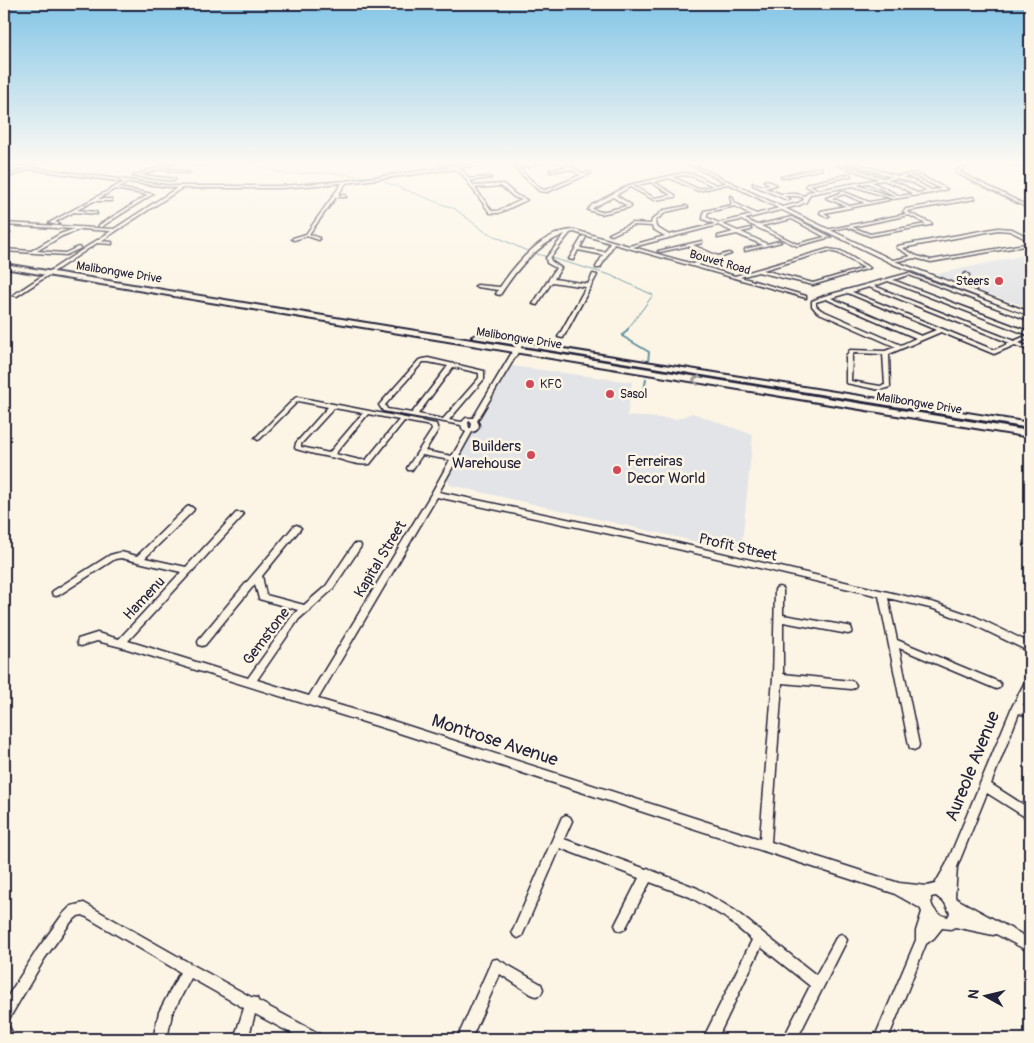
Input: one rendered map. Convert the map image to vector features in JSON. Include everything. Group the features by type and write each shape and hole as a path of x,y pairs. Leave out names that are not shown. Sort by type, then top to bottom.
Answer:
{"main road":[{"name":"Malibongwe Drive","path":"4,260 1030,434"},
{"name":"Malibongwe Drive","path":"4,266 1030,426"}],"street":[{"path":"71,225 51,223 72,211 96,213"},
{"path":"100,226 124,211"},
{"path":"15,295 144,211"},
{"path":"307,235 324,211"},
{"path":"592,211 601,213 611,211"},
{"path":"652,225 655,219 668,211"},
{"path":"711,211 705,212 704,218 767,245"},
{"path":"747,211 756,215"},
{"path":"631,246 773,211"},
{"path":"788,211 891,260 1030,312"},
{"path":"827,211 821,212 828,216"},
{"path":"849,227 870,235 930,224 904,211 906,211"},
{"path":"828,230 910,214"},
{"path":"742,219 798,246 829,237 792,218 757,226"},
{"path":"4,224 114,230"},
{"path":"611,234 632,224 652,225 669,236"},
{"path":"32,252 61,235 81,228"},
{"path":"719,237 750,229"},
{"path":"995,229 1011,230 1030,242 935,261 914,257 898,247 995,229"},
{"path":"477,286 499,292 524,259 558,234 569,231"},
{"path":"535,304 559,268 549,262 550,257 569,231"},
{"name":"Bouvet Road","path":"569,231 631,246 804,297"},
{"path":"4,250 70,253 102,234"},
{"path":"294,239 307,235 318,239"},
{"path":"571,258 584,237"},
{"path":"96,242 111,243"},
{"path":"598,267 613,242"},
{"path":"660,251 701,242"},
{"path":"747,250 779,242"},
{"path":"688,245 716,258"},
{"path":"577,249 606,254"},
{"path":"736,276 757,270 830,250 839,252 868,268 813,284 757,270"},
{"path":"693,265 729,254"},
{"path":"891,260 908,254"},
{"path":"891,260 914,257"},
{"path":"891,260 1030,312"},
{"path":"899,346 819,311 814,306 814,301 905,274 1030,319"},
{"path":"561,337 595,275"},
{"path":"966,275 965,284 980,293"},
{"path":"551,280 589,286"},
{"path":"888,280 1030,335"},
{"path":"868,286 1030,349"},
{"path":"847,292 994,352 1030,335"},
{"path":"826,297 920,338"},
{"path":"886,353 888,386 880,388 848,382 850,352 857,350 886,353 940,330"},
{"path":"447,421 483,374 478,370 428,360 419,362 382,405 385,410 447,421 467,427 474,421 518,347"},
{"path":"414,415 452,365"},
{"path":"258,438 296,400 333,405 432,424 436,428 410,468"},
{"path":"333,405 297,446 301,450 368,462 403,419"},
{"path":"330,456 367,412"},
{"name":"Kapital Street","path":"311,701 435,494 454,459 467,427"},
{"path":"420,452 454,459"},
{"name":"Profit Street","path":"435,494 935,606 974,620 1030,649"},
{"name":"Hamenu","path":"140,558 190,509"},
{"name":"Hamenu","path":"121,644 239,515"},
{"path":"202,642 297,528"},
{"name":"Gemstone","path":"250,682 296,617 329,588 357,546"},
{"name":"Hamenu","path":"56,593 113,557 128,555 188,571"},
{"name":"Gemstone","path":"258,576 262,598 307,609"},
{"path":"765,846 778,678 778,590"},
{"path":"883,593 914,745"},
{"path":"779,618 848,630"},
{"name":"Montrose Avenue","path":"81,642 97,637 250,682 929,900"},
{"path":"893,642 996,685"},
{"path":"778,678 851,685"},
{"name":"Aureole Avenue","path":"881,1039 922,940 922,931 929,900 951,867 1030,680"},
{"path":"1017,707 1030,713"},
{"path":"985,786 1030,815"},
{"path":"518,932 566,821"},
{"path":"558,842 693,892 730,914 818,984"},
{"name":"Aureole Avenue","path":"951,867 951,901 956,914 954,921"},
{"path":"621,925 648,874"},
{"path":"929,900 951,901 1000,931 1030,946"},
{"path":"929,900 940,921 946,923 954,921 1000,931"},
{"path":"4,1014 41,954 75,910 84,909 188,970 252,1003 315,1039"},
{"name":"Aureole Avenue","path":"922,940 930,934 940,921"},
{"path":"710,1039 759,938"},
{"path":"790,1039 841,940"},
{"path":"464,1039 497,965 536,989"},
{"path":"160,1039 166,1012 188,970"},
{"path":"241,1039 252,1003"},
{"path":"4,1032 9,1039"}],"shaded area":[{"path":"1030,254 1030,308 931,275"},
{"path":"512,366 632,382 627,416 677,419 692,413 753,435 741,552 450,485 446,477"}],"waterway":[{"path":"457,211 484,231 527,251 610,275 653,295 627,330"},
{"path":"628,329 622,336 649,352 648,362"},
{"path":"643,397 646,379"}],"place":[{"name":"Steers","path":"999,281"},
{"name":"KFC","path":"530,384"},
{"name":"Sasol","path":"610,394"},
{"name":"Builders Warehouse","path":"531,455"},
{"name":"Ferreiras Decor World","path":"617,470"}]}
